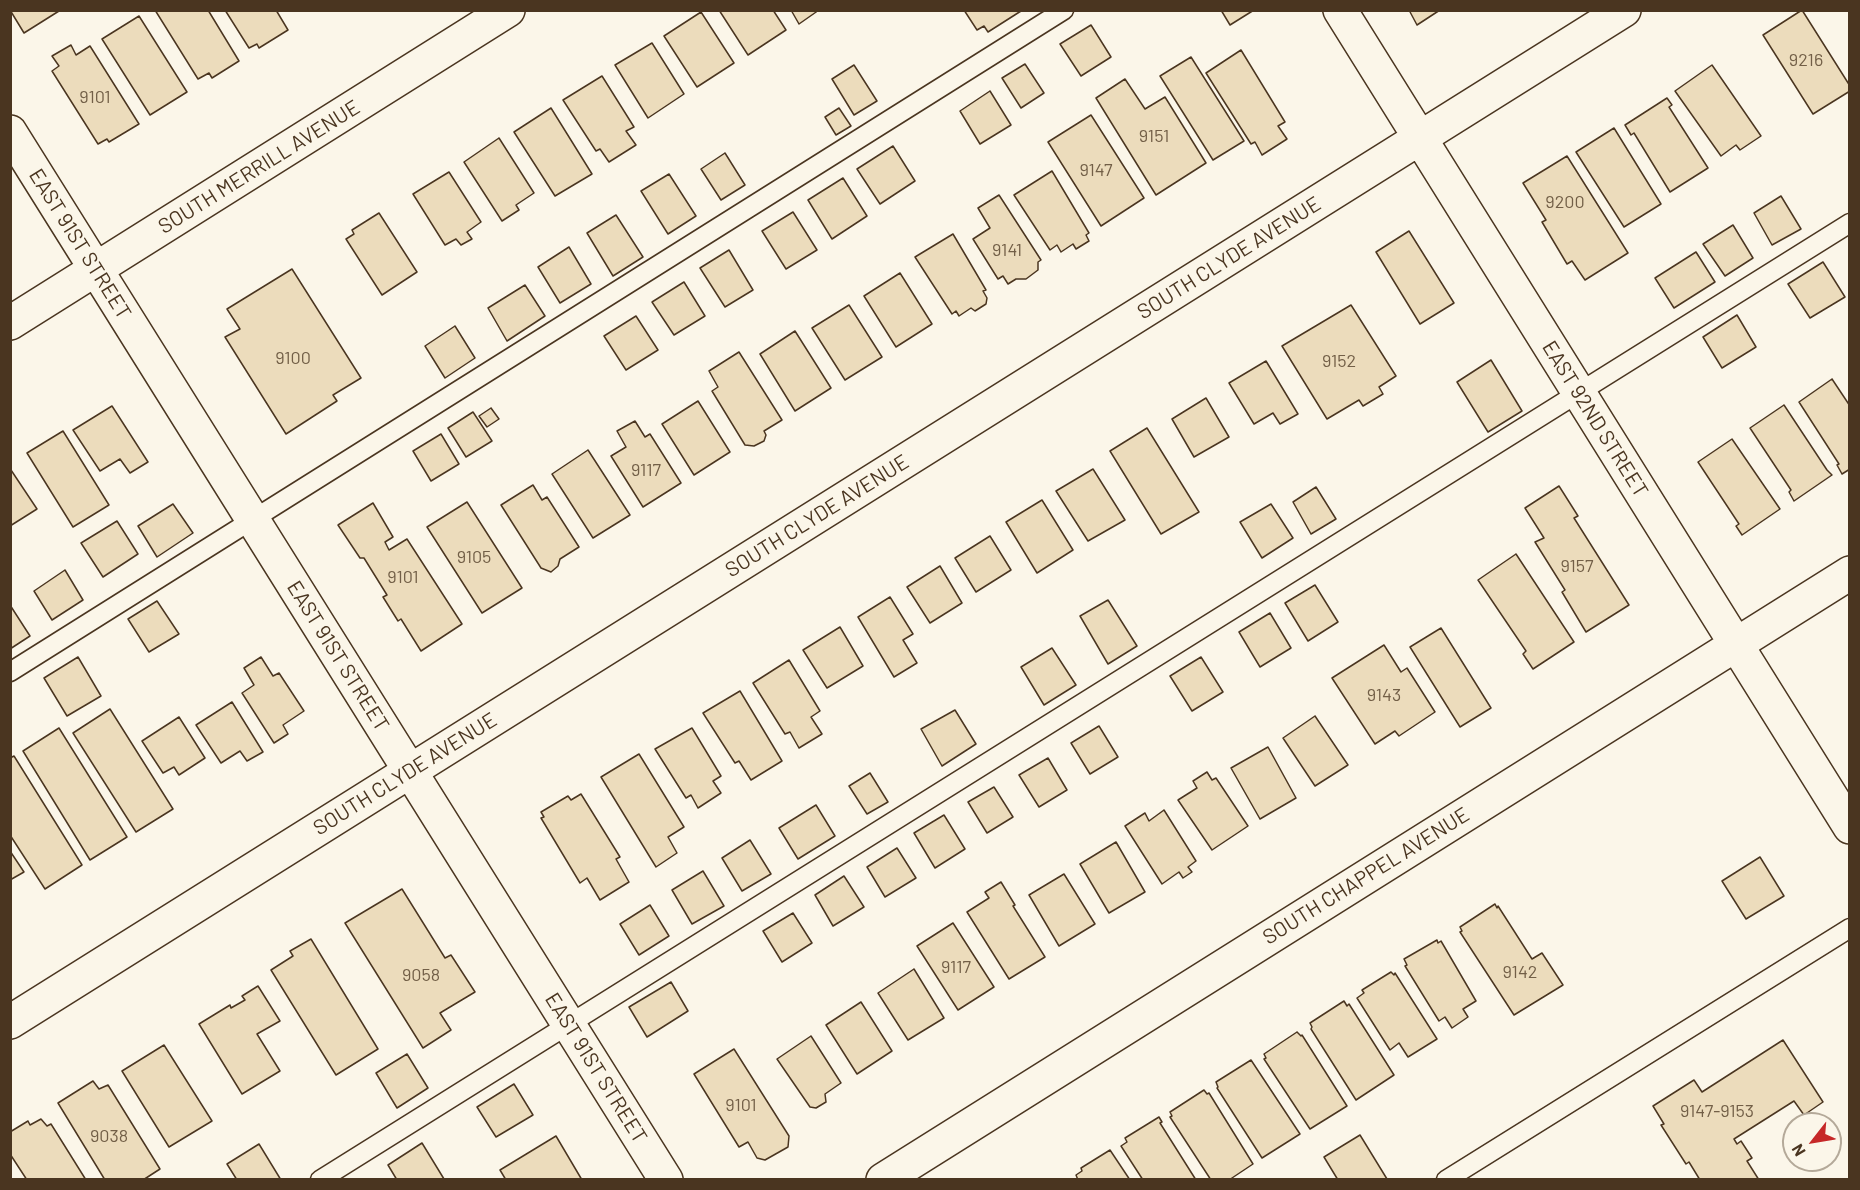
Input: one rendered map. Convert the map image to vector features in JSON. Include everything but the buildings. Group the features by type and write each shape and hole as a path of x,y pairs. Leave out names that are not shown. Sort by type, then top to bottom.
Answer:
{"street":[{"name":"SOUTH MERRILL AVENUE","path":"10,323 508,10"},
{"name":"EAST 92ND STREET","path":"1340,10 1850,827"},
{"name":"SOUTH CLYDE AVENUE","path":"10,1022 1624,10"},
{"name":"EAST 91ST STREET","path":"10,132 666,1179"},
{"name":"SOUTH CHAPPEL AVENUE","path":"883,1179 1850,573"}],"lane":[{"path":"10,672 1064,10"},
{"path":"320,1179 1850,223"},
{"path":"1446,1179 1850,928"}]}
